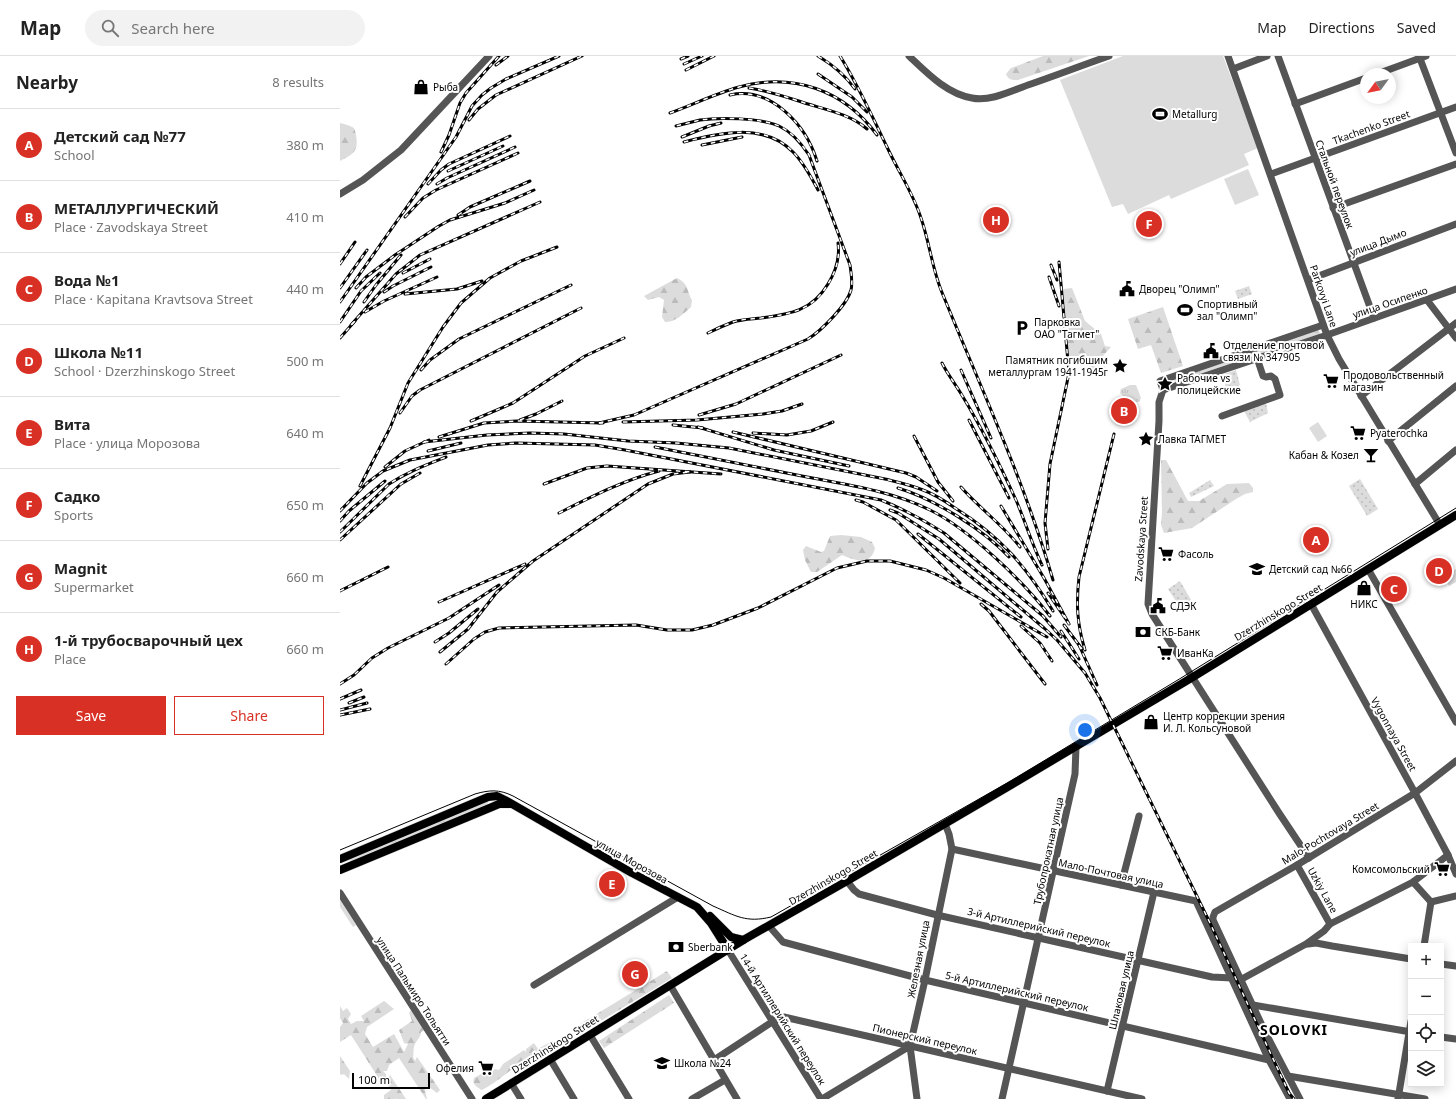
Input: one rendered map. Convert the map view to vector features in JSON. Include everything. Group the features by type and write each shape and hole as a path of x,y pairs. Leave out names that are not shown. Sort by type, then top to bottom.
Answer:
{"main road":[{"name":"Dzerzhinskogo Street","path":"486,1099 743,940 945,824 1193,677 1456,514"},
{"path":"340,859 488,797 495,796 499,801 340,870"},
{"name":"улица Морозова","path":"499,801 511,804 632,873 697,907 711,923 728,950"},
{"path":"697,907 712,918 731,937 743,940"}],"street":[{"path":"340,194 363,180 401,150 489,56"},
{"path":"910,56 923,69 949,90 963,96 980,99 1004,94 1109,56"},
{"name":"Parkovyi Lane","path":"1228,56 1327,335 1339,359 1361,396 1440,525"},
{"path":"1233,69 1267,56"},
{"name":"Стальной переулок","path":"1278,56 1374,318"},
{"path":"1393,68 1422,57 1440,112 1456,154"},
{"path":"1295,104 1360,80"},
{"name":"Tkachenko Street","path":"1271,174 1456,107"},
{"path":"1333,208 1456,164"},
{"name":"улица Дымо","path":"1308,280 1456,224"},
{"name":"улица Осипенко","path":"1163,390 1327,335 1456,289"},
{"path":"1427,300 1456,338"},
{"path":"1361,396 1456,323"},
{"path":"1163,390 1160,381 1323,325"},
{"path":"1222,416 1280,395 1275,379 1271,376 1263,376 1257,358"},
{"path":"1388,441 1456,386"},
{"name":"Zavodskaya Street","path":"1163,390 1160,394 1159,402 1148,604 1152,614 1193,677"},
{"path":"1415,484 1456,450"},
{"path":"1368,569 1456,722"},
{"name":"Vygonnaya Street","path":"1311,604 1415,793 1448,855 1456,874"},
{"path":"1193,677 1270,800 1309,858"},
{"name":"Трубопрокатная улица","path":"1002,1099 1075,774 1076,747"},
{"name":"Malo-Pochtovaya Street","path":"1240,980 1213,917 1215,912 1309,858 1415,793 1456,761"},
{"path":"1121,885 1139,816"},
{"name":"Железная улица","path":"917,1099 910,1046 952,849 945,824"},
{"name":"Мало-Почтовая улица","path":"952,849 1196,901 1232,978"},
{"path":"1300,1099 1240,980 1306,944 1324,931 1330,924 1413,882 1448,855"},
{"name":"Uzkiy Lane","path":"1297,865 1330,924"},
{"name":"3-й Артиллерийский переулок","path":"847,881 859,894 937,915 1212,977 1232,978"},
{"path":"1413,882 1431,902"},
{"name":"Шлаковая улица","path":"1108,1091 1154,892"},
{"name":"улица Пальмиро Тольятти","path":"340,893 472,1099"},
{"path":"1431,902 1456,896"},
{"path":"534,986 678,897"},
{"path":"1424,943 1431,902"},
{"name":"5-й Артиллерийский переулок","path":"769,926 783,942 925,980 1269,1060"},
{"path":"1306,944 1316,943 1408,959"},
{"name":"14-й Артиллерийский переулок","path":"728,950 772,1022 822,1099"},
{"path":"1444,964 1456,966"},
{"path":"1232,978 1269,1060 1290,1099"},
{"path":"670,985 737,1099"},
{"path":"1252,1005 1408,1032"},
{"name":"Пионерский переулок","path":"714,1060 772,1022 784,1017 1142,1099"},
{"path":"590,1035 629,1099"},
{"path":"1444,1037 1456,1039"},
{"path":"1398,1097 1408,1043"},
{"path":"822,1099 910,1046"},
{"path":"550,1059 574,1099"},
{"path":"1288,1076 1398,1097 1425,1099"},
{"path":"692,1099 725,1080"},
{"path":"511,1083 521,1099"}],"green space":[{"path":"1043,56 1089,56 1018,80 1010,79 1007,76 1006,74 1011,68"},
{"name":"Metallurg","path":"1123,56 1223,56 1258,148 1244,154 1249,165 1171,199 1169,195 1128,214 1123,204 1112,207 1060,80"},
{"path":"340,123 354,128 357,145 352,154 340,161"},
{"path":"1248,169 1259,195 1235,205 1224,179"},
{"path":"677,278 684,283 687,288 692,300 691,307 676,319 665,322 662,317 664,300 659,297 648,300 644,296"},
{"path":"1249,286 1252,294 1238,299 1235,291"},
{"path":"1072,288 1085,321 1101,334 1105,346 1111,347 1102,357 1106,373 1099,375 1083,363 1069,357 1063,289"},
{"path":"1163,307 1183,366 1161,373 1151,345 1138,349 1128,319"},
{"path":"1318,329 1320,334 1166,385 1165,381"},
{"path":"1236,370 1240,385 1227,390 1222,375"},
{"path":"1130,385 1136,385 1141,398 1139,402 1124,397 1120,393 1121,389"},
{"path":"1266,403 1268,413 1250,422 1244,411"},
{"path":"1318,422 1327,436 1318,442 1309,428"},
{"path":"1161,460 1166,460 1188,501 1199,501 1227,484 1249,483 1253,488 1253,492 1236,499 1192,528 1164,533 1161,525"},
{"path":"1360,479 1378,509 1367,516 1349,486"},
{"path":"1210,480 1214,486 1191,497 1189,493"},
{"path":"841,535 861,537 872,542 875,548 873,554 866,560 852,559 842,555 817,572 811,572 805,560 803,550 806,546 821,552 824,551 830,536"},
{"path":"1456,569 1456,582 1449,586 1444,577"},
{"path":"1180,581 1194,605 1183,612 1168,589"},
{"path":"487,801 488,803 486,805 351,861 348,858"},
{"path":"340,900 356,925 353,927 340,907"},
{"path":"667,971 672,978 581,1033 577,1026"},
{"path":"669,995 674,1003 604,1048 599,1041"},
{"path":"384,1001 394,1009 367,1027 365,1034 373,1047 394,1034 404,1052 408,1044 404,1043 399,1030 412,1021 409,1013 411,1010 424,1030 421,1032 415,1045 413,1057 415,1061 417,1057 440,1090 437,1093 429,1087 425,1090 427,1099 399,1058 389,1065 387,1071 383,1071 388,1079 390,1075 406,1099 384,1099 384,1095 391,1090 388,1085 383,1085 351,1035 340,1042 340,1027 343,1023 340,1018 340,1006 343,1011 347,1008 351,1014 348,1019 351,1024 357,1021 364,1021 361,1016"},
{"path":"552,1041 555,1043 554,1046 518,1069 512,1069 497,1081 483,1089 481,1090 474,1083 474,1078 490,1069 493,1071 495,1069 499,1070 503,1064 524,1050 526,1052 526,1049 534,1043 538,1049"},
{"path":"340,1056 350,1071 349,1079 344,1074 340,1074"}],"tram line":[{"path":"340,850 475,794 489,791 499,791 513,796 713,906 741,918 762,919 771,917 1009,782 1181,678 1456,508"}],"railway":[{"path":"441,152 449,135 460,103 466,93 499,56"},
{"path":"496,65 508,56"},
{"path":"340,302 456,137 472,106 482,95 506,79 559,56"},
{"path":"469,120 478,109 496,95 582,56"},
{"path":"681,59 688,56"},
{"path":"684,64 702,56"},
{"path":"686,70 714,56"},
{"path":"818,56 829,63 847,79 855,89"},
{"path":"840,56 865,101 918,209 941,290 1029,506 1053,580"},
{"path":"818,74 852,97 867,112"},
{"path":"670,113 739,87 759,83 779,82 798,84 816,88 849,106 864,119 877,135"},
{"path":"749,88 779,95 839,114 854,120 867,129"},
{"path":"730,95 745,94 759,96 773,102 785,111 805,134 817,161"},
{"path":"599,423 634,415 808,339 820,330 839,310 849,296 852,287 850,265 809,155 792,135 784,128 771,123 729,118 700,120 676,126"},
{"path":"682,137 709,126 721,123"},
{"path":"684,142 727,133 741,132 755,133 769,137 781,143 797,156 818,190"},
{"path":"428,184 449,164 510,136"},
{"path":"702,145 742,137"},
{"path":"448,171 503,146"},
{"path":"437,184 515,147"},
{"path":"405,217 423,198 436,190 518,153"},
{"path":"458,215 470,207 530,181"},
{"path":"356,288 366,277 395,255 439,226 450,220 505,203 534,190"},
{"path":"351,325 396,274 420,255 540,202"},
{"path":"340,264 355,242"},
{"path":"708,333 736,321 791,313 807,306 822,293 833,274 838,259 838,243"},
{"path":"360,486 390,428 408,383 443,327 461,303 490,278 521,261 557,247"},
{"path":"340,288 367,250"},
{"path":"364,302 401,255"},
{"path":"403,273 430,259"},
{"path":"1048,549 1045,523 1050,464 1069,373 1059,262"},
{"path":"1051,265 1057,280"},
{"path":"384,292 431,267"},
{"path":"340,322 361,291 380,273"},
{"path":"365,312 384,301 437,277"},
{"path":"1049,277 1059,306"},
{"path":"405,294 457,289 482,281"},
{"path":"421,370 430,360 459,339 571,285"},
{"path":"400,413 412,396 420,390 581,308"},
{"path":"340,338 355,321"},
{"path":"471,421 513,403 585,356 624,338"},
{"path":"699,415 736,404 841,355"},
{"path":"942,363 970,409 997,461 1016,500 1042,565"},
{"path":"961,370 991,438"},
{"path":"520,420 562,401"},
{"path":"623,422 697,420 763,414 782,411 802,404"},
{"path":"969,420 1009,498"},
{"path":"439,437 484,423 517,421 603,423"},
{"path":"753,433 787,435 811,431 833,422"},
{"path":"673,425 703,428"},
{"path":"698,427 774,450 849,466"},
{"path":"733,432 906,473 916,477 937,491"},
{"path":"424,442 487,435 530,433 564,434 628,441 676,443 729,448 904,484 939,498 971,519 999,541 1033,580 1053,611"},
{"path":"1085,650 1080,631 1078,614 1079,577 1114,434"},
{"path":"914,436 938,482 953,501"},
{"path":"385,467 405,451 429,440"},
{"path":"428,451 461,443"},
{"path":"340,511 367,483 383,471 410,460 488,445 516,443 595,445 625,450 881,500 889,503 944,533 1043,616 1061,637"},
{"path":"655,447 854,486 885,493 915,503 930,510 962,530 995,557 1026,588 1050,616"},
{"path":"340,532 389,484 410,472 446,457"},
{"path":"544,484 587,468 607,466 721,474"},
{"path":"559,513 620,484 659,471"},
{"path":"440,652 468,629 497,592 533,561 648,484 673,474 690,472"},
{"path":"340,540 401,484 420,473"},
{"path":"340,521 349,511 385,481"},
{"path":"961,487 1006,531 1020,547"},
{"path":"898,488 927,499 957,516 986,536 1009,557"},
{"path":"856,500 863,502 896,520 960,583"},
{"path":"1001,506 1044,578 1069,624 1048,593"},
{"path":"890,510 898,513 939,539 1044,628 1057,640 1085,673 1100,698 1210,923 1289,1093 1294,1099"},
{"path":"918,534 1021,617"},
{"path":"446,664 474,639 485,632 499,628 636,625 667,630 692,630 713,625 758,608 837,568 867,561 890,561 926,570 944,578 1047,637"},
{"path":"439,602 525,564"},
{"path":"340,591 388,567"},
{"path":"340,684 354,675 372,658 388,648 449,618 499,585"},
{"path":"981,604 989,611 1045,684"},
{"path":"435,642 449,633 478,609"},
{"path":"1064,625 1082,649"},
{"path":"1021,626 1040,643 1052,661"},
{"path":"1061,631 1079,659"},
{"path":"1079,645 1097,685"},
{"path":"340,699 361,690"},
{"path":"349,703 364,697"},
{"path":"340,710 367,703"},
{"path":"340,715 370,709"}],"place":[{"name":"Рыба","path":"421,87"},
{"name":"Metallurg","path":"1160,114"},
{"name":"1-й трубосварочный цех","path":"996,220"},
{"name":"Садко","path":"1149,224"},
{"name":"Дворец \"Олимп\"","path":"1127,289"},
{"name":"Спортивный зал \"Олимп\"","path":"1185,310"},
{"name":"Парковка ОАО \"Тагмет\"","path":"1022,328"},
{"name":"Отделение почтовой связи № 347905","path":"1211,351"},
{"name":"Памятник погибшим металлургам 1941-1945г","path":"1120,366"},
{"name":"Продовольственный магазин","path":"1331,381"},
{"name":"Рабочие vs полицейские","path":"1165,384"},
{"name":"МЕТАЛЛУРГИЧЕСКИЙ","path":"1124,411"},
{"name":"Pyaterochka","path":"1358,433"},
{"name":"Лавка ТАГМЕТ","path":"1146,439"},
{"name":"Кабан & Козел","path":"1371,455"},
{"name":"Детский сад №77","path":"1316,540"},
{"name":"Фасоль","path":"1166,554"},
{"name":"Детский сад №66","path":"1257,569"},
{"name":"Школа №11","path":"1439,571"},
{"name":"НИКС","path":"1364,588"},
{"name":"Вода №1","path":"1394,589"},
{"name":"СДЭК","path":"1158,606"},
{"name":"СКБ-Банк","path":"1143,632"},
{"name":"ИванКа","path":"1165,653"},
{"name":"Центр коррекции зрения И. Л. Кольсуновой","path":"1151,722"},
{"name":"Комсомольский","path":"1442,869"},
{"name":"Вита","path":"612,884"},
{"name":"Sberbank","path":"676,947"},
{"name":"Magnit","path":"635,974"},
{"name":"Школа №24","path":"662,1063"},
{"name":"Офелия","path":"486,1068"}],"district":[{"name":"SOLOVKI","path":"1294,1030"}]}
